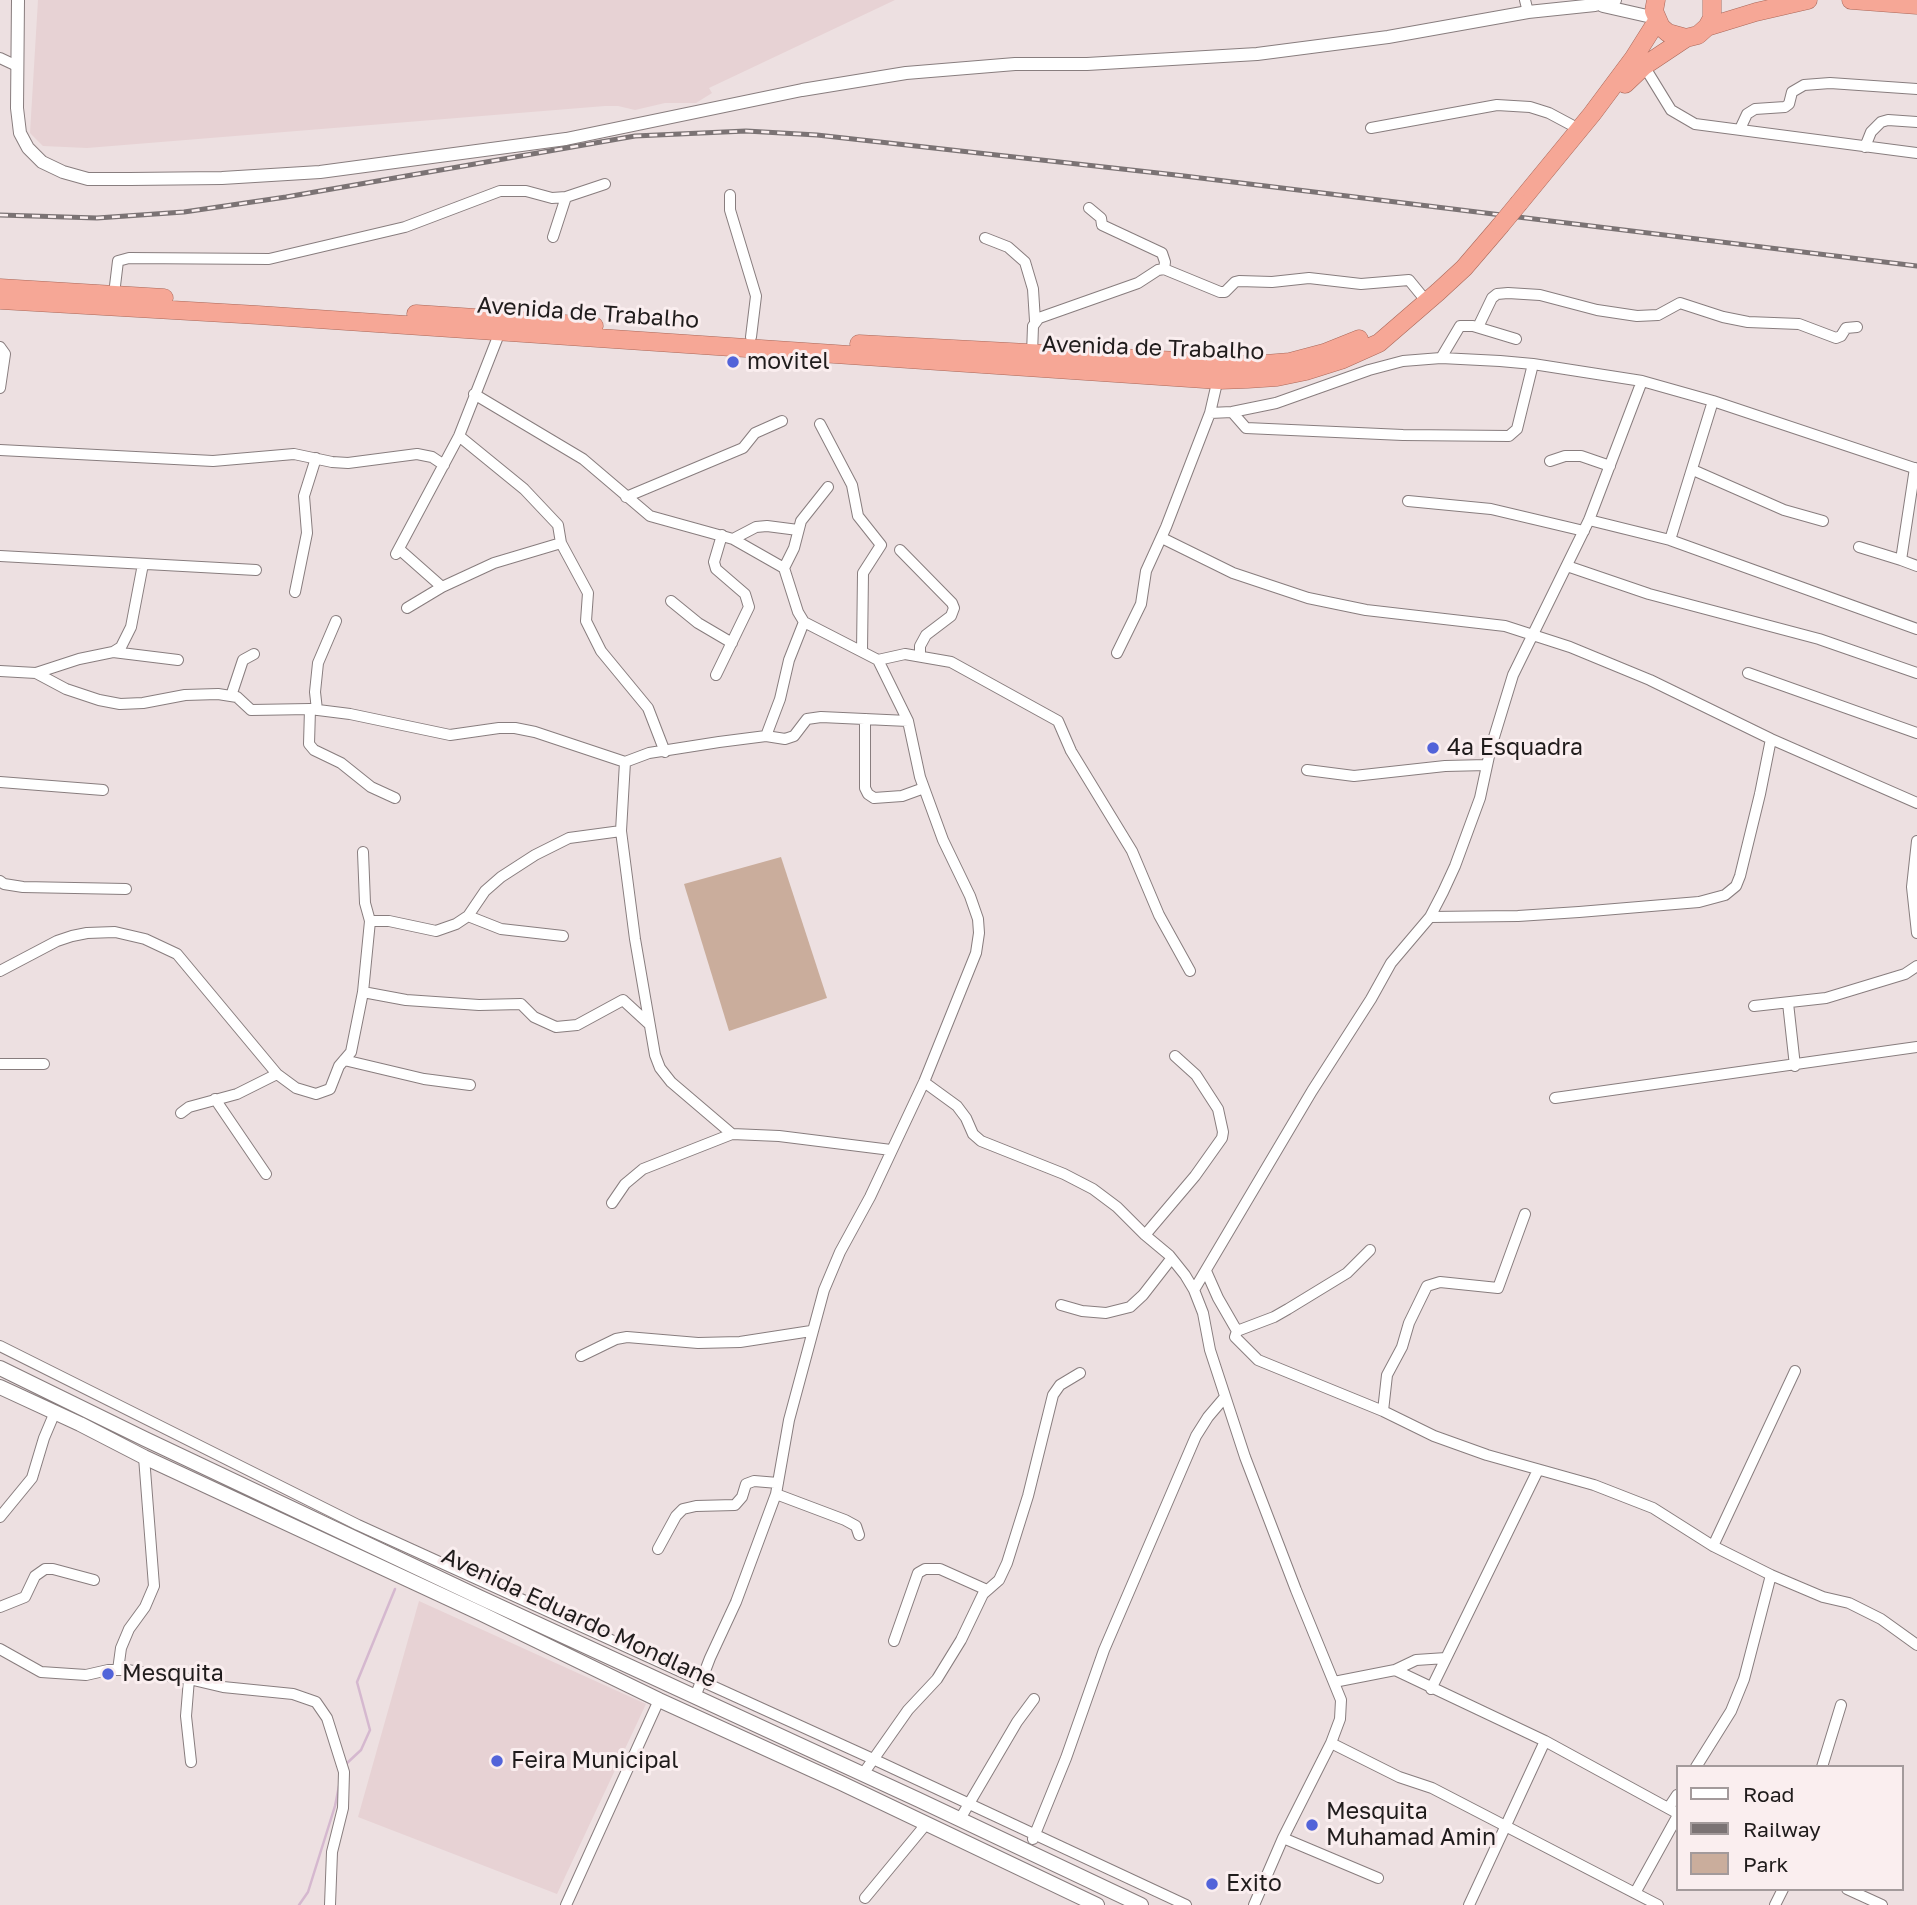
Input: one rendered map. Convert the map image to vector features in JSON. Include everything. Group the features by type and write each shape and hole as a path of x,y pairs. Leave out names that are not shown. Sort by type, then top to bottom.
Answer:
{"highway":[{"path":"1592,114 1644,66 1707,27 1712,18 1712,0"},
{"path":"1707,27 1808,0"},
{"path":"1851,0 1917,5"},
{"path":"1656,13 1668,33 1686,38"},
{"path":"1427,302 1464,268 1592,114 1633,59 1656,13"},
{"name":"Avenida de Trabalho","path":"0,288 114,294 276,310 502,326 1219,372 1290,362 1395,328 1427,302"},
{"name":"Avenida de Trabalho","path":"0,300 276,310"},
{"name":"Avenida de Trabalho","path":"691,339 751,337 838,349"},
{"name":"Avenida de Trabalho","path":"958,356 1032,354 1111,365"}],"main road":[{"name":"Avenida Eduardo Mondlane","path":"0,1368 157,1445 1141,1905"},
{"name":"Avenida Eduardo Mondlane","path":"0,1387 1097,1905"},
{"path":"659,1700 666,1683"},
{"path":"976,1846 985,1831"}],"street":[{"path":"18,0 20,133 28,149 42,162 63,172 88,179 222,178 320,172 566,139 789,92 906,73 1015,64 1087,64 1257,54 1388,37 1527,6 1595,5 1656,13"},
{"path":"1595,5 1615,0"},
{"path":"0,58 17,66"},
{"path":"1644,66 1671,110 1695,124 1917,152"},
{"path":"1740,130 1746,114 1755,109 1785,107 1793,92 1804,85 1830,83 1917,89"},
{"path":"1371,128 1497,105 1530,107 1549,113 1579,129"},
{"path":"1865,146 1871,132 1881,122 1917,122"},
{"path":"114,294 118,261 129,258 269,259 405,227 500,191 526,191 552,198 566,197 605,184"},
{"path":"730,195 730,210 757,296 751,337"},
{"path":"553,237 566,197"},
{"path":"1089,208 1101,218 1102,225 1162,253 1164,269"},
{"path":"985,238 1008,247 1025,262 1033,289 1035,321 1032,354"},
{"path":"1035,321 1138,283 1164,269 1220,292 1225,292 1239,281 1272,282 1309,278 1361,284 1409,280 1427,302"},
{"path":"1478,327 1492,298 1497,294 1508,293 1540,295 1597,310 1637,316 1658,315 1680,303 1748,322 1799,324 1836,338 1841,336 1846,328 1857,327"},
{"path":"442,587 398,552 459,436 502,326"},
{"path":"1441,358 1460,326 1478,327 1516,339"},
{"path":"0,347 5,354 0,388"},
{"path":"1210,413 1232,412 1276,402 1390,363 1441,358 1533,364 1642,381 1713,401 1916,468 1901,560"},
{"path":"1232,412 1246,428 1403,435 1509,436 1517,429 1533,364"},
{"path":"1117,653 1141,604 1146,572 1210,413 1219,372"},
{"path":"1194,1290 1391,962 1430,917 1455,866 1480,798 1513,675 1589,520 1642,381"},
{"path":"474,394 583,460 650,516 728,537 784,568 798,612 804,622 878,660 908,721 924,788 978,919 976,953 924,1082 824,1290 789,1420 777,1488 741,1591 695,1697"},
{"path":"1670,540 1713,401"},
{"path":"626,497 743,448 754,433 782,421"},
{"path":"820,424 852,485 858,516 881,545 863,573 862,651"},
{"path":"459,436 524,489 558,526 561,543 588,593 586,621 601,651 648,708 665,752"},
{"path":"0,450 213,461 293,454 348,463 417,453 432,457 444,465"},
{"path":"1550,461 1565,456 1581,456 1610,466"},
{"path":"295,592 307,533 304,496 316,458"},
{"path":"1693,470 1784,510 1823,521"},
{"path":"784,568 794,548 805,513 828,487"},
{"path":"1408,501 1491,509 1584,531"},
{"path":"1589,520 1670,540 1917,629"},
{"path":"716,675 749,607 745,594 716,569 714,562 728,537 756,527 798,530"},
{"path":"1161,538 1233,573 1308,598 1366,610 1505,626 1570,646 1917,803"},
{"path":"407,608 442,587 494,563 561,543"},
{"path":"1859,547 1917,566"},
{"path":"900,550 954,608 951,616 926,635 920,646 920,655"},
{"path":"0,556 256,570"},
{"path":"113,652 121,647 131,627 143,564"},
{"path":"1567,566 1649,594 1819,639 1917,673"},
{"path":"671,601 698,623 732,643"},
{"path":"336,621 318,663 309,744 314,750 341,763 370,787 395,798"},
{"path":"766,736 780,699 789,660 804,622"},
{"path":"0,671 36,673 87,656 113,652 178,660"},
{"path":"231,696 243,660 254,654"},
{"path":"878,660 905,654 951,662 1058,721 1071,751 1132,851 1159,915 1190,971"},
{"path":"36,673 66,689 120,704 143,703 185,695 218,694 237,697 251,710 314,710 450,735 499,727 535,732 625,762 649,754 719,742 766,736 785,739 794,736 807,719 821,717 908,721"},
{"path":"1748,673 1917,733"},
{"path":"865,719 865,788 868,794 874,798 902,796 924,788"},
{"path":"1430,917 1579,912 1699,902 1725,895 1736,886 1740,876 1771,738"},
{"path":"625,762 621,831 648,1024 655,1055 660,1068 671,1082 732,1134"},
{"path":"1307,770 1354,776 1446,766 1487,765"},
{"path":"0,782 103,790"},
{"path":"370,921 389,921 436,931 456,924 468,916 485,891 501,877 544,850 569,838 621,831"},
{"path":"1917,841 1912,887 1917,933"},
{"path":"0,971 72,936 115,932 145,939 177,954 277,1074 296,1088 316,1094 330,1090 339,1066 351,1052 363,992 370,921 365,903 362,852"},
{"path":"0,881 23,887 126,889"},
{"path":"468,916 501,929 563,936"},
{"path":"1754,1006 1826,999 1905,974 1917,966"},
{"path":"363,992 406,1000 479,1005 521,1004 534,1017 556,1027 577,1025 623,1000 648,1024"},
{"path":"1788,1003 1795,1066"},
{"path":"1555,1098 1917,1048"},
{"path":"1145,1235 1195,1176 1222,1138 1218,1109 1196,1075 1175,1056"},
{"path":"344,1060 424,1079 470,1085"},
{"path":"0,1064 44,1064"},
{"path":"181,1113 189,1107 237,1094 277,1074"},
{"path":"924,1082 957,1106 967,1118 973,1134 981,1141 1064,1174 1093,1189 1117,1207 1171,1259 1194,1290 1225,1397 1291,1578 1341,1700 1340,1718 1331,1743 1283,1838 1254,1905"},
{"path":"215,1099 266,1174"},
{"path":"612,1203 625,1184 643,1169 732,1134 779,1136 891,1150"},
{"path":"1383,1411 1387,1375 1402,1347 1409,1323 1427,1286 1440,1282 1498,1287 1525,1214"},
{"path":"1237,1331 1288,1310 1347,1273 1370,1250"},
{"path":"1061,1305 1082,1311 1106,1313 1130,1307 1171,1259"},
{"path":"1206,1271 1237,1331 1235,1337 1258,1360 1284,1373 1383,1411 1434,1436 1487,1455 1594,1485 1653,1508 1713,1546 1771,1575 1823,1597 1849,1603 1881,1619 1917,1645"},
{"path":"581,1356 616,1339 627,1337 698,1343 740,1342 811,1331"},
{"path":"0,1346 358,1525 873,1759 1186,1905"},
{"path":"1713,1546 1795,1371"},
{"path":"863,1774 908,1710 937,1679 961,1640 975,1606 999,1580 1028,1496 1053,1395 1060,1385 1080,1373"},
{"path":"1027,1852 1066,1758 1104,1650 1196,1436 1225,1397"},
{"path":"0,1517 32,1478 55,1412"},
{"path":"118,1670 121,1648 128,1629 145,1607 154,1586 144,1457"},
{"path":"1431,1689 1538,1470"},
{"path":"658,1549 676,1516 683,1509 735,1505 742,1497 746,1484 754,1481 777,1488 845,1520 856,1526 859,1535"},
{"path":"2,1604 25,1597 35,1576 45,1569 94,1580"},
{"path":"894,1641 918,1573 925,1569 940,1569 987,1590"},
{"path":"1697,1765 1731,1711 1744,1679 1771,1575"},
{"path":"2,1652 41,1672 86,1675 118,1670 190,1679 223,1687 293,1694 316,1702 327,1718 344,1772 343,1808 332,1852 330,1905"},
{"path":"1334,1682 1395,1670 1416,1660 1446,1658"},
{"path":"1395,1670 1545,1741 1674,1812 1635,1894"},
{"path":"190,1679 186,1716 191,1762"},
{"path":"960,1819 1017,1722 1034,1699"},
{"path":"570,1902 659,1700"},
{"path":"1823,1765 1841,1705"},
{"path":"1469,1905 1545,1741"},
{"path":"1331,1743 1399,1777 1432,1788 1658,1905"},
{"path":"865,1898 927,1823"},
{"path":"1283,1838 1378,1878"},
{"path":"1851,1891 1882,1905"}],"shaded area":[{"path":"38,0 895,0 709,88 712,93 696,103 665,103 635,110 605,106 87,148 43,146 30,133"},
{"name":"Feira Municipal","path":"419,1601 646,1704 557,1894 358,1817"}],"green space":[{"path":"781,857 827,998 729,1031 684,884"}],"waterway":[{"path":"346,1764 361,1750 370,1730 357,1682 395,1589"},
{"path":"299,1905 308,1892 339,1786"}],"railway":[{"path":"0,215 97,218 184,212 286,197 635,136 746,131 817,135 1176,175 1917,266"}],"place":[{"name":"movitel","path":"733,362"},
{"name":"4a Esquadra","path":"1433,748"},
{"name":"Mesquita","path":"108,1674"},
{"name":"Feira Municipal","path":"497,1761"},
{"name":"Mesquita Muhamad Amin","path":"1312,1825"},
{"name":"Exito","path":"1212,1884"}]}
